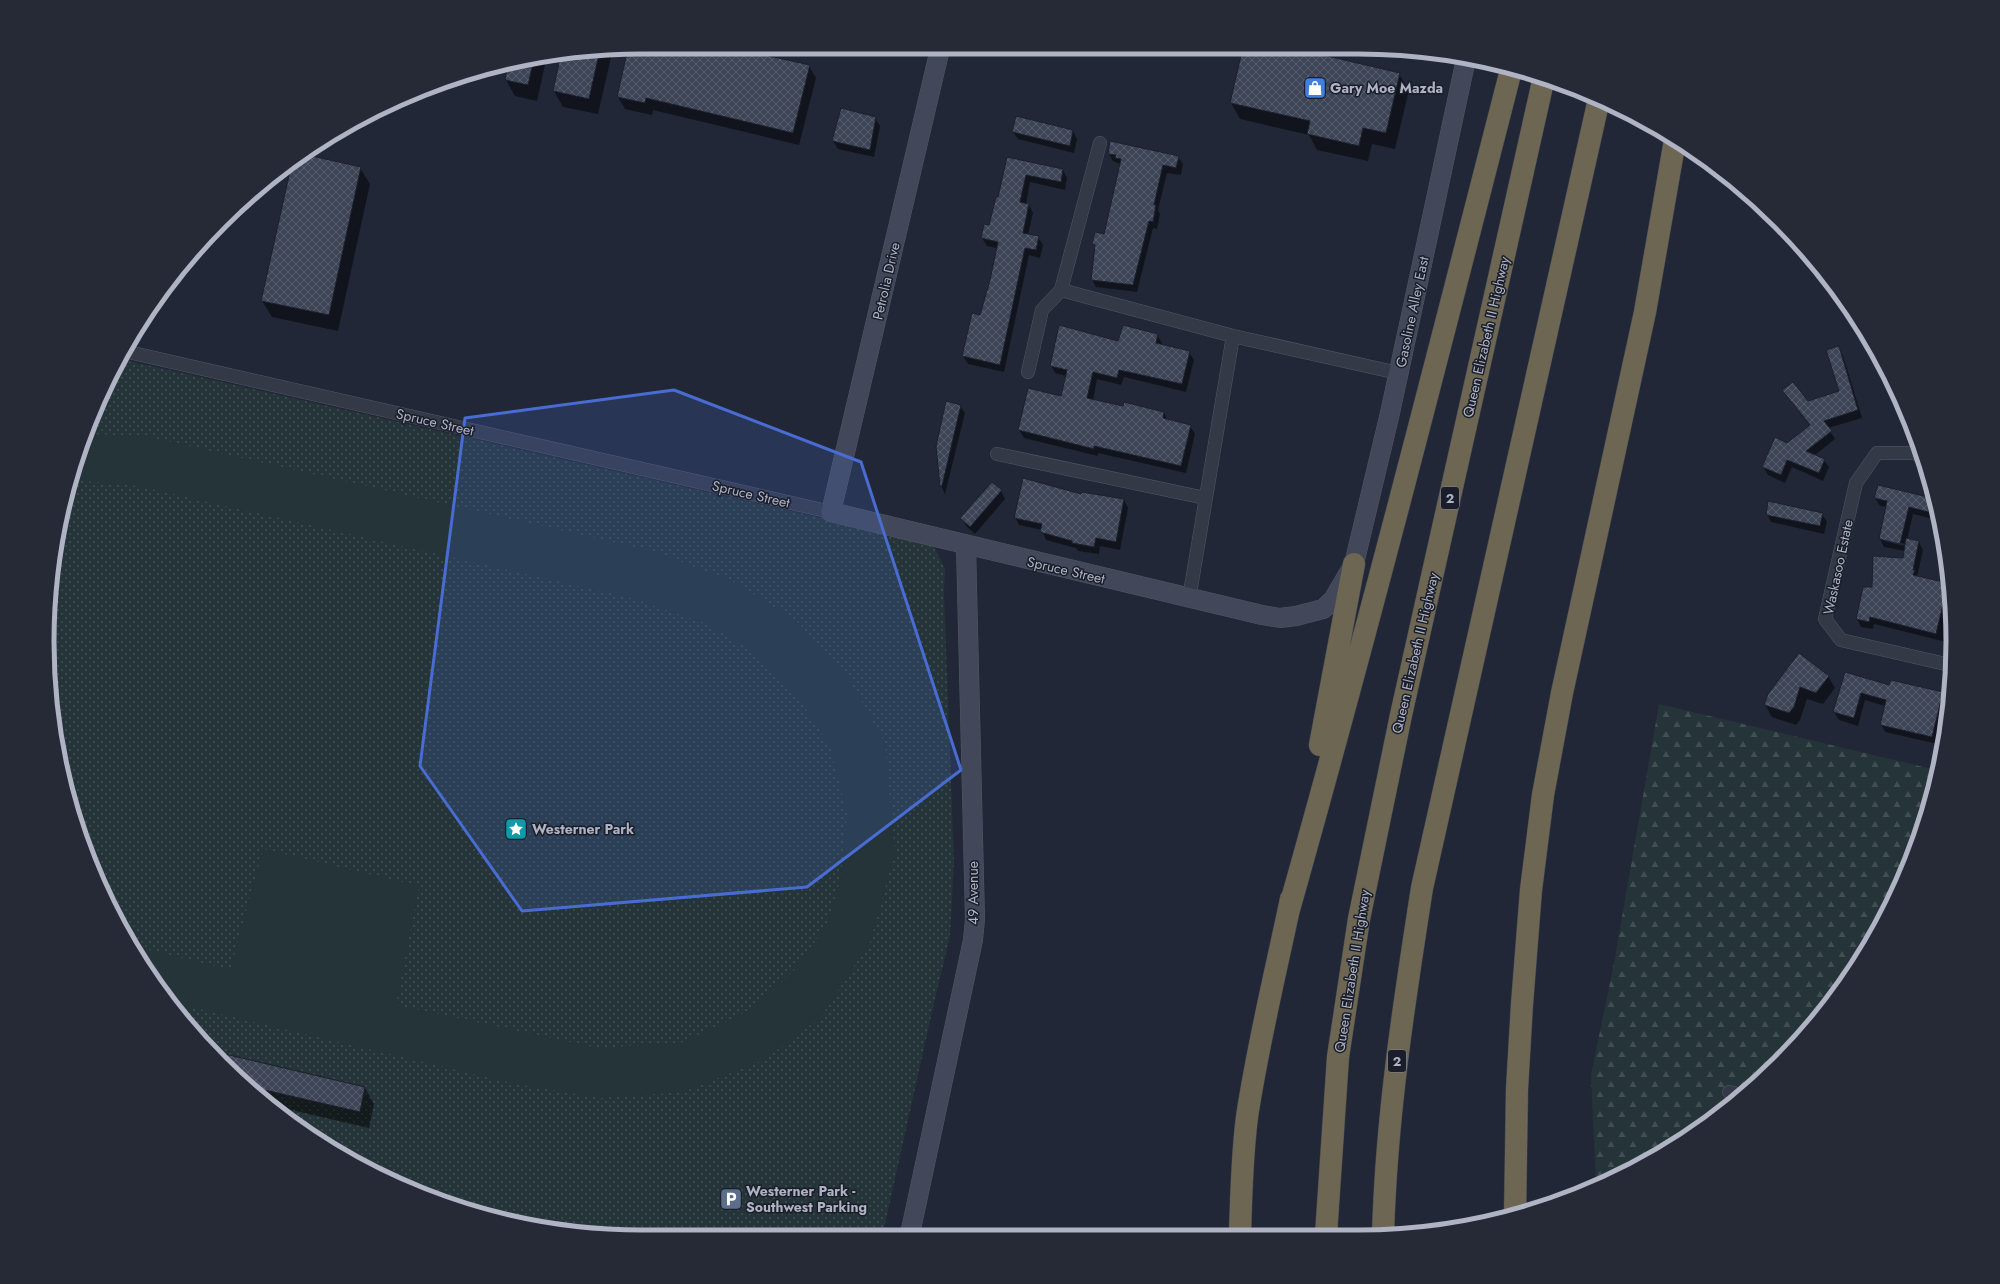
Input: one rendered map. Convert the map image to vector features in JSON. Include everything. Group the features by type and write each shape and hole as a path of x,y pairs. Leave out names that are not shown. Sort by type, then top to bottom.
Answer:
{"highway":[{"path":"1288,913 1450,311 1510,74"},
{"name":"Queen Elizabeth II Highway","path":"1326,1230 1338,1057 1359,919 1401,715 1543,84"},
{"name":"2","path":"1383,1229 1392,1103 1405,998 1422,888 1598,106"},
{"path":"1515,1208 1517,1089 1522,1004 1531,890 1543,794 1562,693 1645,312 1675,147"},
{"path":"1240,1230 1242,1163 1247,1118 1255,1071 1288,913 1354,564"}],"street":[{"name":"Petrolia Drive","path":"831,512 939,54"},
{"name":"Gasoline Alley East","path":"1354,564 1398,373 1465,64"},
{"path":"1028,372 1042,310 1061,290 1100,143"},
{"path":"1061,290 1233,336 1398,373"},
{"path":"1189,599 1233,336"},
{"name":"Spruce Street","path":"131,353 831,512 966,546 1262,615 1280,618 1296,616 1323,609 1333,600 1354,564"},
{"name":"Waskasoo Estate","path":"1915,453 1877,453 1856,483 1825,619 1841,640 1945,664"},
{"path":"997,454 1205,498"},
{"name":"49 Avenue","path":"911,1230 973,940 975,919 966,546"}],"highlighted area":[{"path":"674,390 861,462 961,770 807,887 522,911 420,766 465,418"}],"green space":[{"name":"Westerner Park","path":"126,360 932,543 945,569 944,594 954,862 950,936 884,1230 604,1229 527,1219 453,1199 417,1185 348,1151 315,1131 284,1108 254,1084 226,1058 200,1030 153,969 115,902 99,867 85,831 65,757 55,680 55,604 59,565 65,527 85,453 99,417"},
{"path":"92,434 145,436 653,551 734,582 797,621 849,679 885,743 895,853 870,942 820,1018 764,1060 683,1092 600,1098 516,1084 179,1004 153,969 140,948 230,970 263,849 419,886 396,1005 598,1048 681,1043 754,1008 794,970 826,927 841,878 847,813 830,747 796,694 755,653 705,623 631,598 138,486 77,482"},
{"path":"1659,704 1932,769 1915,831 1885,902 1847,969 1800,1030 1774,1058 1746,1084 1685,1131 1652,1151 1596,1179 1591,1075 1614,963"}],"building":[{"path":"627,54 760,54 810,65 793,133 646,98 645,103 617,97"},
{"name":"Gary Moe Mazda","path":"1241,54 1319,54 1400,73 1386,133 1363,128 1359,146 1307,134 1310,121 1230,103"},
{"path":"599,56 589,99 553,91 560,60"},
{"path":"533,64 528,85 505,80 507,70"},
{"path":"841,108 876,117 870,150 832,141"},
{"path":"1016,116 1073,130 1070,146 1012,132"},
{"path":"1110,141 1179,156 1176,168 1163,165 1154,205 1156,205 1153,222 1149,221 1133,285 1091,280 1095,245 1092,244 1095,232 1104,234 1121,159 1115,158 1116,155 1108,154"},
{"path":"311,156 361,167 329,315 261,301 290,172"},
{"path":"1007,157 1063,169 1061,182 1026,175 1020,202 1029,204 1023,233 1039,236 1036,250 1025,248 1000,365 962,356 972,313 980,315 990,280 998,242 981,238 984,224 989,225 996,197 998,197"},
{"path":"1059,325 1118,341 1123,325 1158,334 1156,343 1190,351 1182,384 1119,370 1117,378 1093,372 1087,398 1123,406 1124,402 1164,412 1163,418 1191,425 1181,466 1094,446 1094,449 1018,430 1028,388 1061,396 1067,370 1050,366"},
{"path":"1839,346 1858,410 1824,421 1832,431 1806,451 1825,459 1819,473 1787,460 1781,475 1762,467 1775,437 1787,443 1810,425 1782,390 1793,382 1808,401 1839,391 1826,350"},
{"path":"946,401 961,405 942,486 940,486 936,446"},
{"path":"1023,478 1081,494 1082,492 1124,499 1116,542 1096,538 1094,547 1072,543 1072,541 1040,532 1042,524 1014,518"},
{"path":"992,482 1002,490 970,527 960,518"},
{"path":"1878,485 1928,497 1930,506 1928,512 1909,507 1900,544 1879,539 1887,501 1874,498"},
{"path":"1768,501 1823,513 1820,526 1766,515"},
{"path":"1906,538 1919,541 1913,575 1943,582 1944,598 1936,634 1870,617 1869,622 1856,619 1863,587 1872,587 1873,556 1903,558"},
{"path":"1799,653 1829,676 1816,693 1800,687 1794,707 1789,713 1764,705 1768,694"},
{"path":"1845,672 1889,685 1891,680 1943,692 1932,737 1880,725 1886,700 1861,693 1854,718 1833,712"},
{"path":"222,1053 365,1087 360,1112 260,1089"}],"place":[{"name":"Gary Moe Mazda","path":"1315,88"},
{"name":"Westerner Park","path":"516,829"},
{"name":"Westerner Park - Southwest Parking","path":"731,1199"}]}
